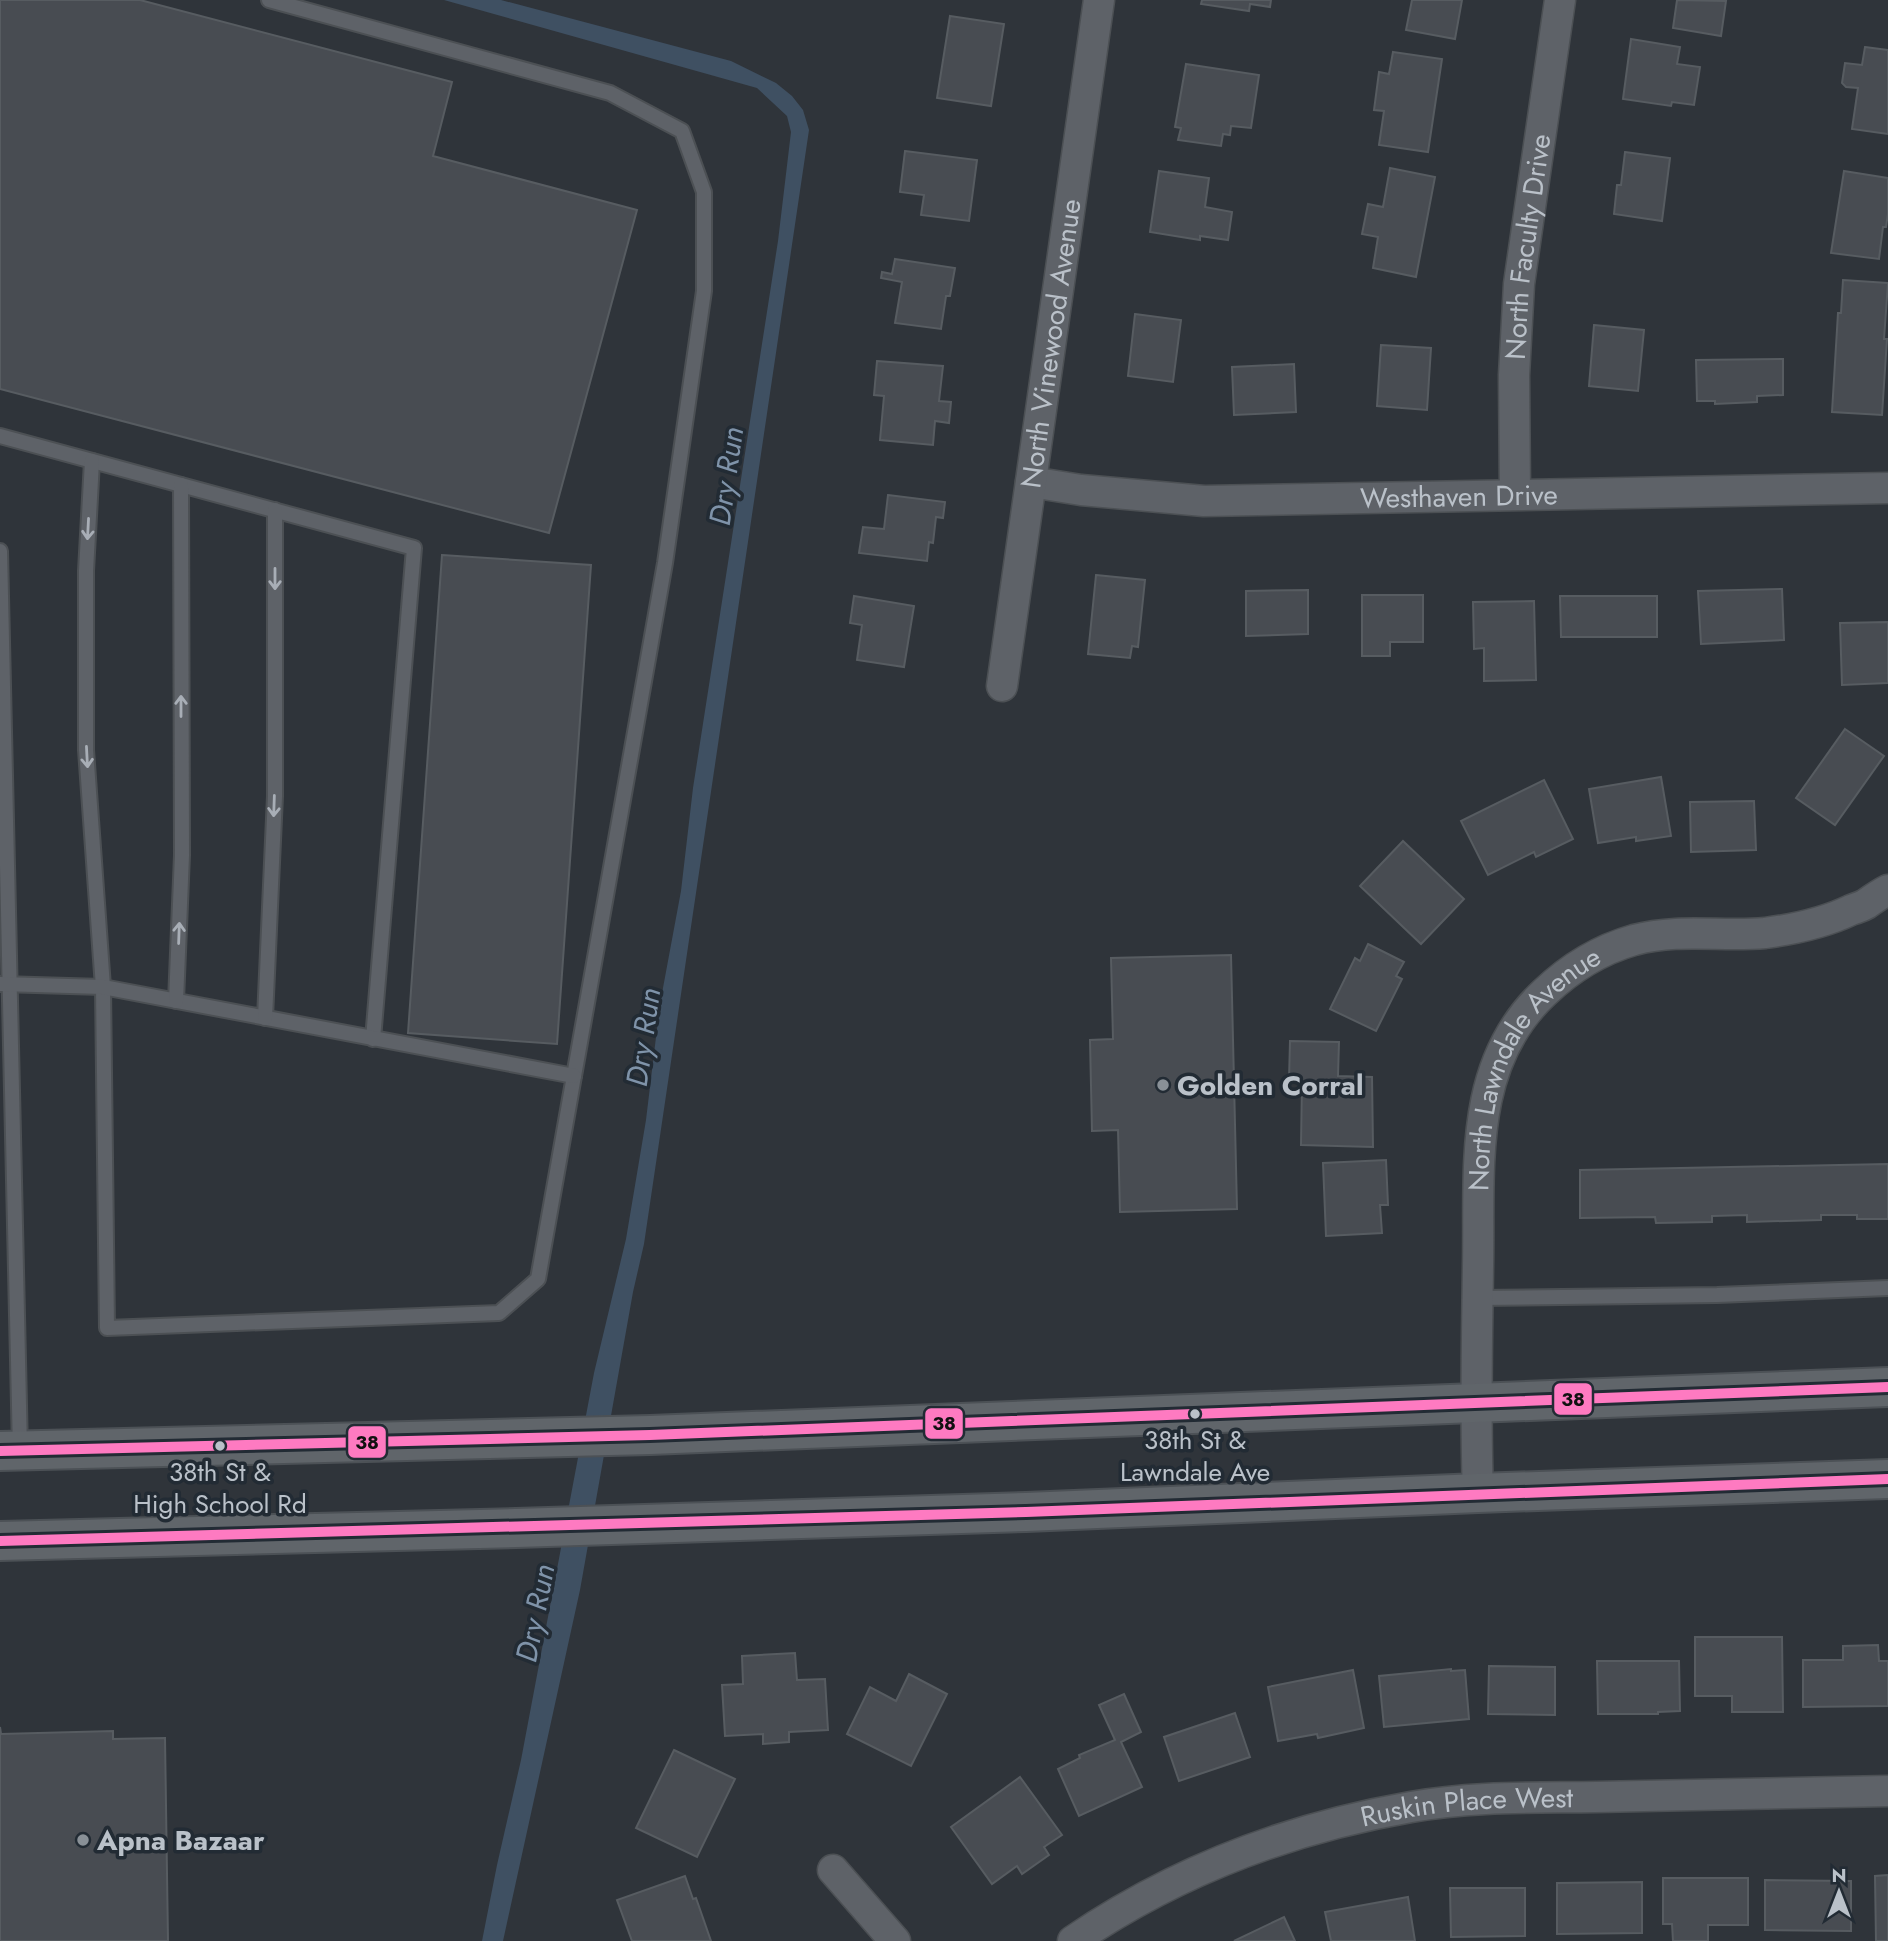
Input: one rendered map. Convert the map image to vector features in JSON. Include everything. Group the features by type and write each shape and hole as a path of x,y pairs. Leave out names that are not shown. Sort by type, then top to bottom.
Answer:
{"main road":[{"path":"10,1451 650,1435 1888,1387"},
{"path":"0,1541 1026,1512 1888,1479"}],"street":[{"name":"North Vinewood Avenue","path":"1002,686 1099,0"},
{"name":"North Faculty Drive","path":"1515,494 1514,375 1518,298 1560,0"},
{"name":"Westhaven Drive","path":"1031,482 1094,492 1204,501 1888,488"},
{"name":"North Lawndale Avenue","path":"1478,1493 1475,1403 1481,1129 1491,1077 1512,1030 1533,1003 1559,978 1603,950 1635,940 1687,932 1765,933 1788,930 1832,919 1864,906 1888,890"},
{"name":"Ruskin Place West","path":"1073,1941 1105,1920 1181,1879 1236,1855 1325,1825 1412,1806 1495,1798 1888,1791"},
{"path":"833,1870 895,1941"}],"lane":[{"path":"92,461 86,571 86,750 103,987 107,1328 499,1313 538,1279 665,563 704,291 704,192 682,131 610,93 269,0"},
{"path":"0,436 414,548 373,1039"},
{"path":"176,1001 181,855 181,485"},
{"path":"265,1018 275,796 275,510"},
{"path":"0,551 10,1451"},
{"path":"5,984 103,987 574,1076"},
{"path":"1477,1298 1717,1295 1888,1288"}],"water":[{"name":"Dry Run","path":"444,0 501,0 731,61 776,83 792,96 803,110 809,130 644,1244 580,1590 503,1941 482,1941 521,1760 594,1373 626,1239 778,241 791,132 787,116 757,88"}],"building":[{"path":"0,0 140,0 452,82 433,156 637,210 549,533 0,389"},
{"path":"1202,0 1271,0 1270,7 1250,4 1249,11 1201,4"},
{"path":"1412,0 1462,0 1455,39 1406,30"},
{"path":"1677,0 1726,1 1721,36 1673,28"},
{"path":"950,16 1004,24 991,106 937,98"},
{"path":"1631,39 1680,47 1677,64 1700,67 1694,105 1672,102 1671,106 1623,99"},
{"path":"1865,47 1888,50 1888,134 1852,129 1858,88 1846,87 1842,83 1845,63 1862,65"},
{"path":"1393,52 1442,59 1428,152 1379,145 1384,111 1374,110 1379,72 1389,74"},
{"path":"1186,64 1259,75 1251,128 1231,126 1230,135 1223,134 1221,146 1178,140 1181,128 1175,127"},
{"path":"905,151 977,160 969,221 921,215 924,195 900,192"},
{"path":"1625,152 1670,158 1662,221 1614,214 1617,185 1621,185"},
{"path":"1390,168 1435,177 1416,277 1373,268 1378,237 1362,234 1368,204 1383,207"},
{"path":"1159,171 1209,178 1205,207 1232,212 1228,240 1200,236 1200,240 1150,232"},
{"path":"1844,171 1888,178 1888,214 1886,227 1883,227 1879,259 1831,253"},
{"path":"895,259 955,268 950,296 946,296 941,329 895,323 902,282 881,278 882,272 892,274"},
{"path":"1843,280 1888,283 1882,415 1832,412 1838,313 1841,313"},
{"path":"1135,314 1181,320 1173,382 1128,376"},
{"path":"1594,325 1644,330 1638,391 1589,386"},
{"path":"1381,345 1431,348 1427,410 1377,406"},
{"path":"1783,359 1783,395 1757,396 1757,402 1715,404 1715,401 1697,401 1696,360"},
{"path":"877,361 943,366 939,401 951,402 949,423 935,421 933,445 880,440 884,396 874,395"},
{"path":"1294,364 1296,412 1234,415 1232,367"},
{"path":"888,495 945,502 943,518 936,517 933,543 929,542 927,561 859,553 863,527 884,529"},
{"path":"442,555 591,565 557,1044 408,1033"},
{"path":"1096,575 1145,580 1138,647 1132,646 1130,658 1088,654"},
{"path":"1782,589 1784,640 1701,644 1698,591"},
{"path":"1308,590 1308,634 1246,636 1246,591"},
{"path":"1362,595 1423,595 1423,642 1390,642 1390,656 1362,656"},
{"path":"854,596 914,606 904,667 857,660 862,625 850,623"},
{"path":"1560,596 1657,596 1657,637 1561,637"},
{"path":"1534,601 1536,680 1484,681 1484,648 1474,649 1473,602"},
{"path":"1888,622 1888,683 1842,685 1840,623"},
{"path":"1845,729 1884,756 1835,825 1796,798"},
{"path":"1661,777 1671,836 1636,841 1636,837 1598,843 1589,789"},
{"path":"1544,780 1573,839 1536,857 1534,852 1488,875 1461,821"},
{"path":"1754,801 1756,850 1691,852 1690,802"},
{"path":"1403,841 1464,899 1421,944 1360,886"},
{"path":"1368,944 1404,962 1396,976 1402,979 1376,1031 1330,1009 1355,958 1360,961"},
{"name":"Golden Corral","path":"1231,955 1237,1209 1120,1212 1118,1130 1092,1131 1090,1040 1113,1039 1111,958"},
{"path":"1290,1041 1339,1042 1338,1076 1372,1077 1373,1147 1301,1145 1302,1081 1289,1080"},
{"path":"1386,1160 1388,1205 1380,1205 1382,1233 1326,1236 1323,1163"},
{"path":"1888,1164 1888,1219 1857,1219 1857,1215 1821,1215 1821,1220 1747,1222 1747,1215 1712,1216 1712,1222 1656,1223 1655,1217 1580,1218 1580,1170"},
{"path":"1695,1637 1782,1637 1783,1712 1732,1712 1732,1696 1695,1696"},
{"path":"1878,1645 1879,1661 1888,1661 1888,1706 1803,1707 1803,1660 1843,1660 1843,1646"},
{"path":"795,1653 797,1680 825,1679 828,1730 789,1732 789,1742 763,1744 763,1734 725,1736 722,1685 743,1684 742,1656"},
{"path":"1597,1661 1679,1661 1680,1711 1658,1714 1598,1714"},
{"path":"1489,1666 1555,1667 1555,1715 1488,1714"},
{"path":"1353,1670 1364,1728 1318,1738 1317,1734 1278,1741 1268,1687"},
{"path":"1465,1670 1469,1719 1384,1727 1379,1676"},
{"path":"909,1674 947,1694 911,1766 847,1734 870,1687 896,1701"},
{"path":"1124,1694 1141,1732 1121,1742 1142,1787 1079,1816 1058,1769 1080,1758 1079,1755 1115,1740 1099,1705"},
{"path":"1235,1713 1250,1757 1179,1781 1164,1737"},
{"name":"Apna Bazaar","path":"0,1727 1,1734 113,1731 113,1739 165,1738 168,1941 0,1941"},
{"path":"674,1750 735,1779 697,1857 636,1828"},
{"path":"1020,1777 1062,1835 1044,1847 1049,1855 1022,1874 1017,1866 992,1884 951,1827"},
{"path":"1888,1875 1888,1941 1876,1941 1875,1876"},
{"path":"685,1876 711,1941 632,1941 617,1900"},
{"path":"1663,1878 1748,1878 1748,1925 1708,1925 1708,1941 1673,1941 1672,1924 1663,1924"},
{"path":"1765,1880 1851,1881 1851,1931 1765,1930"},
{"path":"1642,1882 1642,1933 1557,1934 1557,1883"},
{"path":"1450,1888 1525,1888 1525,1936 1451,1937"},
{"path":"1408,1897 1415,1941 1331,1941 1325,1912"},
{"path":"1284,1917 1295,1941 1234,1941"}],"transit line":[{"name":"38","path":"0,1451 650,1435 1888,1387"},
{"name":"38","path":"0,1541 1026,1512 1888,1479"}],"place":[{"name":"Golden Corral","path":"1163,1085"},
{"name":"38th St & Lawndale Ave","path":"1195,1414"},
{"name":"38th St & High School Rd","path":"220,1446"},
{"name":"Apna Bazaar","path":"83,1840"}]}
